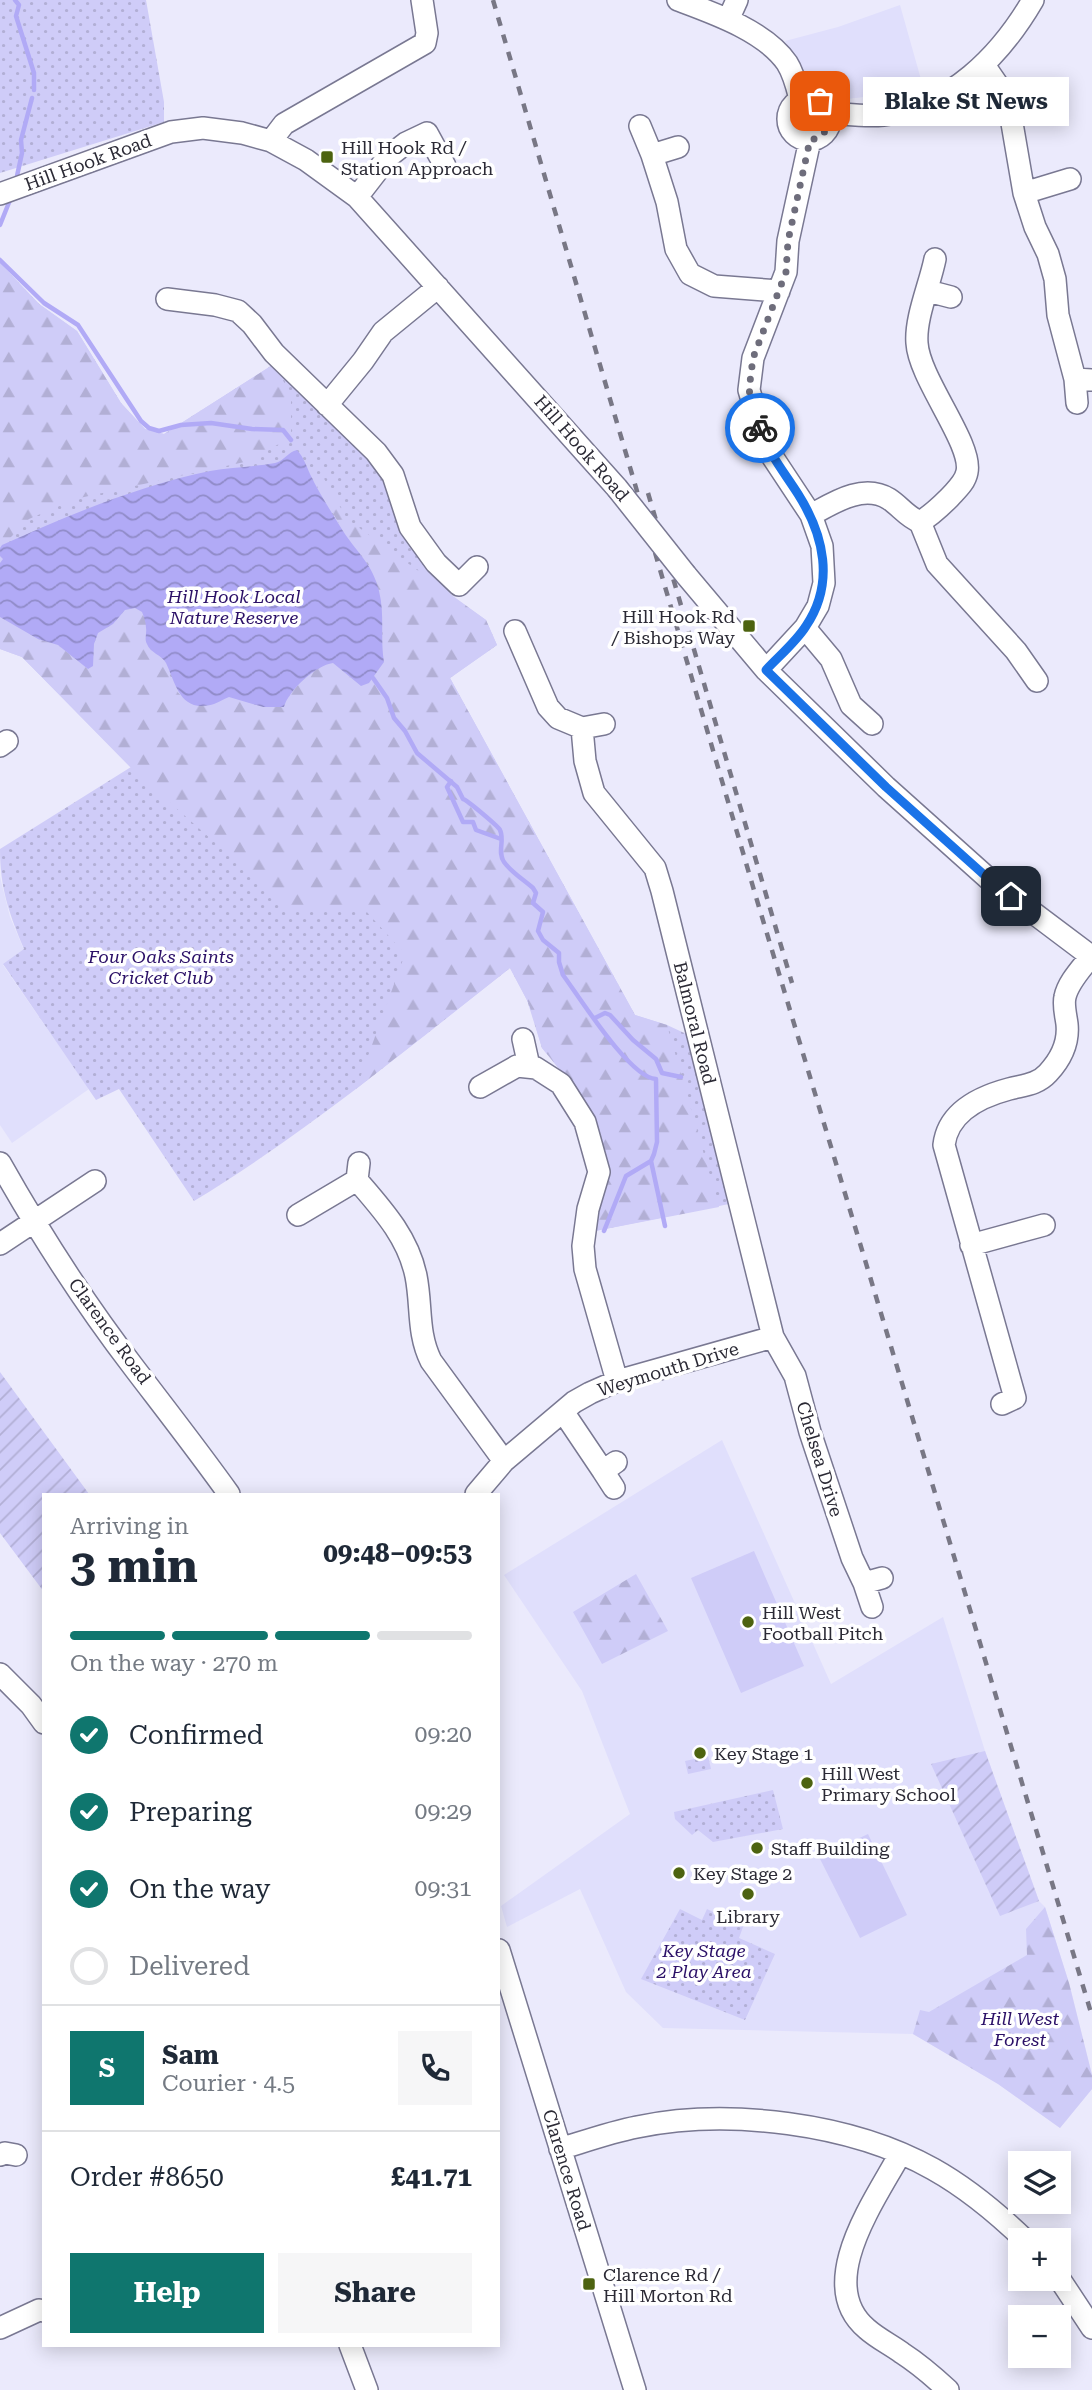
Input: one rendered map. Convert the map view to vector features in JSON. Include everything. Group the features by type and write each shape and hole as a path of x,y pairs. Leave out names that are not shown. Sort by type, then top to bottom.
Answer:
{"street":[{"path":"271,141 284,124 425,43 427,33 422,0"},
{"path":"678,0 728,20 774,50 787,63 800,99"},
{"path":"728,20 737,0"},
{"path":"829,113 882,115 909,110 938,97 962,83 984,65 1020,23 1033,0"},
{"path":"984,65 1008,100 1024,193 1052,266 1058,314 1083,379 1077,403"},
{"path":"800,99 820,101 829,113 827,130 820,137 810,140 797,137 789,127 789,109 800,99"},
{"path":"640,126 667,202 676,249 690,274 714,286 779,291"},
{"name":"Hill Hook Road","path":"0,194 171,132 203,128 271,141 306,160 357,197 617,488 766,670 886,787 991,881 1092,956"},
{"path":"357,197 388,157 406,143 433,130 445,166"},
{"path":"766,670 806,628 818,606 824,583 822,546 811,515 766,447 749,390 753,358 786,272 788,241 810,140"},
{"path":"652,156 678,147"},
{"path":"1024,193 1066,181"},
{"path":"920,522 930,516 961,485 967,472 965,453 921,364 917,344 918,328 936,259"},
{"path":"327,405 383,332 438,287"},
{"path":"928,291 951,297"},
{"path":"167,299 217,295 238,311 252,324 274,353 376,452 393,475 410,527 436,563 460,586 477,567"},
{"path":"811,515 845,496 867,493 887,497 911,518 920,522 937,564 1023,645 1037,681"},
{"path":"806,628 831,659 845,710 872,724"},
{"path":"515,631 548,707 558,718 582,728 604,724"},
{"name":"Balmoral Road","path":"582,728 584,761 594,793 655,868 659,880 774,1337"},
{"path":"1017,1399 944,1145 946,1132 953,1120 968,1105 1009,1089 1034,1084 1046,1074 1067,1043 1065,997 1071,983 1092,956"},
{"path":"523,1038 529,1066"},
{"path":"480,1087 517,1066 536,1068 561,1084 585,1122 599,1172 588,1209 583,1246 585,1269 617,1381"},
{"name":"Clarence Road","path":"0,1163 33,1222 102,1323 228,1493"},
{"path":"298,1215 358,1171 397,1227 407,1251 416,1276 424,1346 431,1361 504,1461"},
{"path":"0,1244 95,1181"},
{"path":"971,1245 1044,1225"},
{"name":"Weymouth Drive","path":"477,1493 504,1461 574,1402 617,1381 774,1337"},
{"name":"Chelsea Drive","path":"774,1337 795,1376 810,1432 848,1546 873,1580 872,1608"},
{"path":"564,1413 611,1474"},
{"path":"0,1674 42,1720"},
{"name":"Clarence Road","path":"500,1953 635,2390"},
{"path":"560,2149 638,2127 682,2121 725,2119 776,2123 827,2132 900,2154 932,2168 964,2188 1013,2228"},
{"path":"900,2154 851,2245 845,2288 856,2318 867,2329 948,2390"},
{"path":"1068,2291 1092,2328"},
{"path":"0,2328 42,2311"},
{"path":"351,2347 367,2390"}],"shaded area":[{"path":"900,5 924,90 847,99 834,96 818,89 807,80 785,41 838,27"},
{"path":"0,877 10,917 24,950 3,965 89,1089 12,1143 0,1125"},
{"name":"Hill West Primary School","path":"722,1440 831,1684 943,1617 985,1751 1039,1901 1045,1907 1069,1983 1092,2075 1092,2089 1060,2128 998,2084 913,2034 663,2028 626,1992 580,1889 507,1927 501,1906 630,1814 582,1691 504,1575"}],"green space":[{"path":"0,0 146,0 164,102 164,122 0,173"},
{"name":"Hill Hook Local Nature Reserve","path":"0,263 39,304 77,331 121,403 145,429 164,434 274,364 341,426 387,484 407,539 453,597 486,620 497,645 450,678 635,1015 693,1037 734,1203 590,1232 606,1168 574,1087 542,1048 527,1000 510,968 316,1119 194,1201 119,1089 96,1100 3,964 24,949 6,900 0,849 131,767 22,657 0,649"},
{"path":"0,263 39,304 77,331 121,403 145,429 164,434 274,364 291,395 291,437 249,461 75,499 29,519 0,548"},
{"path":"310,474 322,475 347,519 486,620 497,645 450,678 635,1015 667,1025 719,1207 590,1232 606,1168 574,1087 542,1048 529,1004 510,968 356,1089 405,954 365,910 292,911 131,768 22,657 0,649 0,617 38,639 58,645 88,669 93,666 94,644 98,633 113,624 125,610 135,608 142,612 147,625 146,643 165,660 174,688 183,698 206,706 229,697 254,705 284,707 291,694 304,680 319,668 333,663 361,686 369,683 384,662 383,626 371,567 344,532"},
{"path":"0,1372 88,1493 42,1493 42,1589 0,1533"},
{"name":"Hill West Football Pitch","path":"754,1551 804,1666 741,1693 691,1578"},
{"path":"636,1574 668,1631 602,1664 573,1612"},
{"path":"985,1751 1039,1901 1000,1916 931,1764"},
{"path":"708,1756 711,1769 688,1774 685,1761"},
{"path":"773,1790 783,1829 713,1842 698,1830 692,1835 675,1819 674,1812"},
{"path":"868,1834 907,1915 860,1938 819,1857"},
{"name":"Hill West Forest","path":"1045,1907 1069,1983 1092,2075 1092,2089 1060,2128 998,2084 913,2034 920,2010 929,2012 1027,1955 1026,1929"},
{"name":"Key Stage 2 Play Area","path":"680,1909 702,1920 707,1909 743,1927 739,1938 775,1954 745,2020 641,1979"}],"water":[{"path":"297,450 326,503 376,581 382,609 384,662 369,683 361,686 333,663 319,668 304,680 291,694 284,707 263,707 229,697 214,704 194,705 181,695 164,660 149,647 142,612 135,608 125,610 113,624 98,633 94,644 93,666 88,669 58,645 38,639 0,617 2,545 130,493 210,471 275,463"}],"waterway":[{"path":"15,0 19,5 16,16 34,73 34,90"},
{"path":"17,176 22,153 21,140 32,98"},
{"path":"0,225 10,200"},
{"path":"0,260 44,303 78,325 141,421 149,428 159,431 181,425 211,423 283,430 291,440"},
{"path":"373,678 387,698 394,718 417,753 457,787 463,799 500,830 502,858 536,893 533,903 543,912 538,931 543,940 559,953 563,975 581,1001 633,1066 656,1079 657,1142 654,1154 651,1161 626,1176 604,1231"},
{"path":"451,781 447,787 463,822 473,822 476,830 501,839"},
{"path":"595,1018 605,1013 610,1015 633,1040 656,1059 662,1073 681,1077"},
{"path":"651,1161 665,1226"}],"railway":[{"path":"493,0 756,897 1092,2016"},
{"path":"648,493 792,983"}],"way so far":[{"path":"760,428 749,390 753,358 786,272 788,241 810,140 824,134 829,125 829,113 820,101"}],"place":[{"name":"Blake St News","path":"820,101"},
{"name":"Hill Hook Rd / Station Approach","path":"327,157"},
{"name":"Hill Hook Rd / Bishops Way","path":"749,626"},
{"name":"Hill West Football Pitch","path":"748,1622"},
{"name":"Key Stage 1","path":"700,1753"},
{"name":"Hill West Primary School","path":"807,1783"},
{"name":"Staff Building","path":"757,1848"},
{"name":"Key Stage 2","path":"679,1873"},
{"name":"Library","path":"748,1894"},
{"name":"Clarence Rd / Hill Morton Rd","path":"589,2284"}],"route":[{"path":"760,428 766,447 811,515 822,546 824,568 824,583 818,606 806,628 766,670 886,787 1011,896"}],"park label":[{"name":"Four Oaks Saints Cricket Club","path":"161,966"}]}
